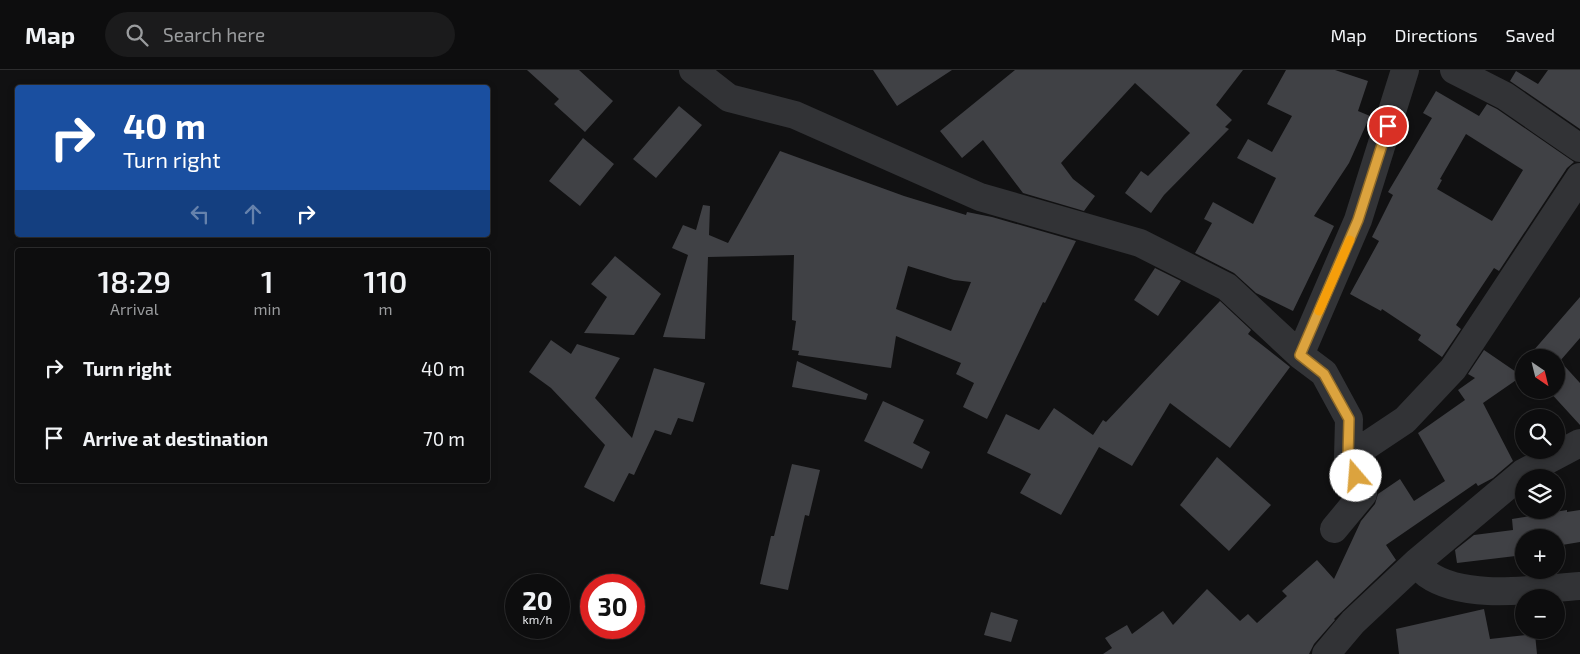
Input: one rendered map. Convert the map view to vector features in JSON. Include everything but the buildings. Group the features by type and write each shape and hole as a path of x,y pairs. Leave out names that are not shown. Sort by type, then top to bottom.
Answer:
{"street":[{"path":"693,70 729,98 795,115 980,197 1140,242 1227,287 1300,355 1324,374 1349,419 1348,458 1363,494 1334,528"},
{"path":"1300,355 1358,220 1405,70"},
{"path":"1454,70 1505,96 1580,148"},
{"path":"1348,458 1405,420 1453,369 1580,177"},
{"path":"1326,654 1354,622 1418,562 1523,473 1580,443"},
{"path":"1418,562 1425,574 1454,587 1523,591 1580,586"}],"slow traffic":[{"path":"1319,311 1350,240"}],"route":[{"path":"1356,476 1348,458 1349,419 1324,374 1300,355 1358,220 1388,126"}]}
